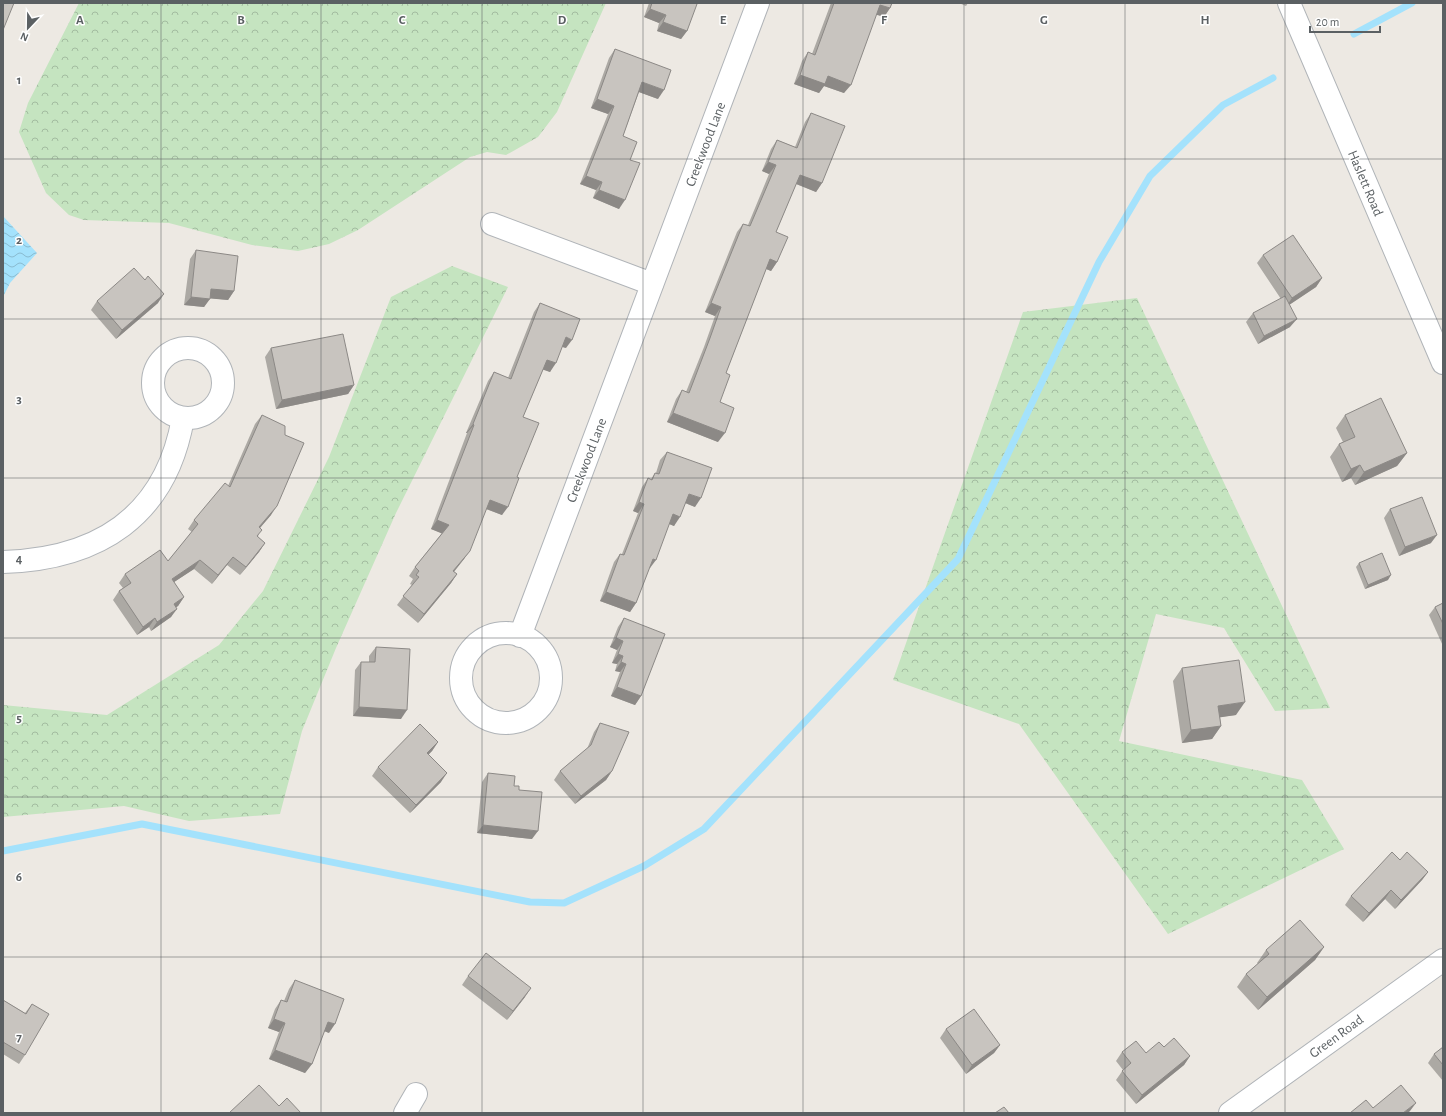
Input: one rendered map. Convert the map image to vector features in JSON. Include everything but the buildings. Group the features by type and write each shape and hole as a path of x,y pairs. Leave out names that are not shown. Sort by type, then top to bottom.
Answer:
{"street":[{"name":"Creekwood Lane","path":"520,636 758,3"},
{"name":"Haslett Road","path":"1289,3 1443,363"},
{"path":"492,224 652,284"},
{"path":"3,562 28,560 71,552 93,544 114,532 132,518 149,501 162,482 172,462 179,440 183,418"},
{"path":"502,633 520,636 527,638 537,646 545,656 550,668 551,680 549,693 534,714 523,720 510,723 498,722 486,718 475,710 467,700 462,688 461,676 464,663 470,652 478,643 490,636 502,633"},
{"name":"Green Road","path":"1230,1113 1443,960"},
{"path":"405,1113 416,1094"}],"green space":[{"path":"79,3 606,3 557,112 538,137 506,155 487,152 470,157 358,230 329,244 298,251 252,245 169,223 84,220 69,215 46,193 19,132 28,103"},
{"path":"452,266 508,287 396,513 336,648 302,731 280,814 189,821 124,806 3,817 3,705 107,715 219,645 263,591 329,457 391,297"},
{"path":"1137,298 1330,708 1275,711 1224,628 1156,614 1119,741 1302,780 1344,849 1168,934 1019,724 893,680 1023,312"}],"water":[{"path":"3,216 37,253 10,283 3,297"}],"waterway":[{"path":"1354,34 1412,3"},
{"path":"3,851 142,824 530,902 564,903 644,866 704,829 958,559 1099,262 1150,176 1223,105 1273,78"}]}
